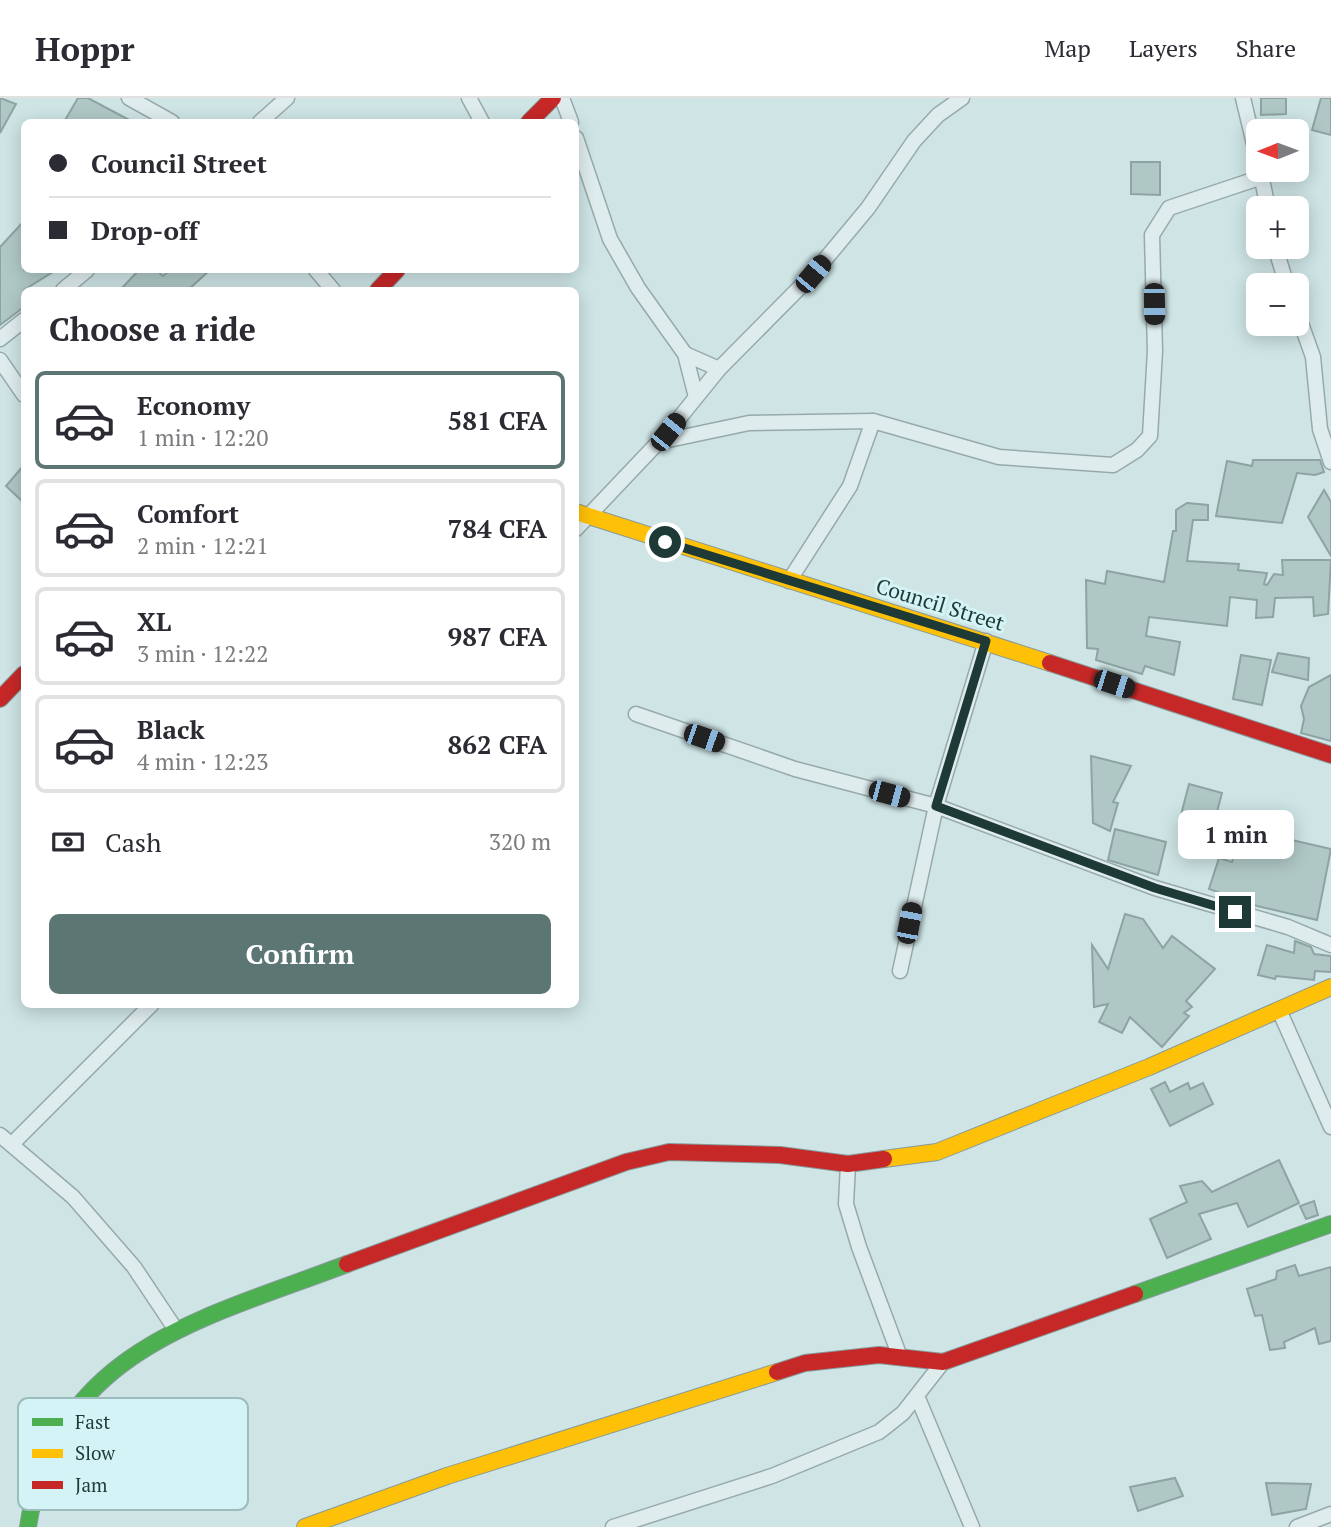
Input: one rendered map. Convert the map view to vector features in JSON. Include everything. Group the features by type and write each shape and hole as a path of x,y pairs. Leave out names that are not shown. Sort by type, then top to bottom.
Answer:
{"street":[{"path":"129,98 167,119"},
{"path":"263,119 287,98"},
{"path":"469,98 480,119"},
{"path":"532,119 553,98"},
{"path":"562,98 570,119"},
{"path":"581,514 659,442 719,369 813,274 868,208 914,141 938,116 962,98"},
{"path":"1243,98 1248,119"},
{"path":"579,147 610,239 638,288 685,354 696,397"},
{"path":"659,442 749,423 873,421 999,457 1113,465 1137,450 1150,436 1155,351 1152,235 1169,208 1246,179"},
{"path":"67,287 83,273"},
{"path":"319,273 330,287"},
{"path":"382,287 394,273"},
{"path":"0,339 21,322"},
{"path":"1306,336 1313,357 1321,429 1331,461"},
{"path":"685,354 719,369"},
{"path":"0,360 21,391"},
{"path":"789,581 850,486 873,421"},
{"name":"Council Street","path":"581,514 986,641 1294,745 1331,755"},
{"path":"900,971 936,806 986,641"},
{"path":"0,699 21,677"},
{"path":"636,714 795,769 936,806 1155,888 1288,927 1331,946"},
{"path":"85,1398 103,1378 155,1340 176,1330 458,1221 626,1162 668,1152 779,1155 848,1164 937,1152 1149,1068 1331,987"},
{"path":"12,1144 148,1008"},
{"path":"1279,1010 1331,1127"},
{"path":"0,1135 73,1197 134,1267 176,1330"},
{"path":"848,1164 846,1204 900,1357"},
{"path":"305,1527 447,1476 805,1363 900,1357 943,1362 1331,1224"},
{"path":"613,1527 772,1476 879,1432 903,1413 943,1362"},
{"path":"917,1396 972,1527"},
{"path":"1297,1527 1331,1514"}],"building":[{"path":"0,98 16,104 0,133"},
{"path":"78,98 88,98 127,119 66,119"},
{"path":"1261,98 1286,98 1286,114 1261,115"},
{"path":"1321,98 1331,98 1331,135 1312,130"},
{"path":"1131,162 1160,162 1160,195 1131,194"},
{"path":"21,224 21,273 51,273 29,287 21,287 21,309 0,325 0,247"},
{"path":"136,273 160,273 163,276 166,273 207,273 191,287 123,287"},
{"path":"1253,460 1320,460 1324,472 1315,475 1297,473 1282,523 1216,516 1227,461 1252,466"},
{"path":"21,468 21,500 6,486"},
{"path":"1324,490 1331,502 1331,556 1308,517"},
{"path":"1187,503 1208,505 1208,520 1193,520 1187,561 1239,564 1238,570 1267,573 1264,584 1267,585 1274,574 1283,575 1282,560 1331,560 1328,614 1314,616 1313,597 1275,598 1273,617 1256,618 1257,600 1230,597 1227,626 1149,617 1146,636 1180,642 1174,675 1145,666 1142,674 1096,660 1098,649 1087,648 1086,580 1105,584 1107,571 1164,582 1173,531 1176,531 1176,510"},
{"path":"1278,653 1309,658 1308,680 1272,672"},
{"path":"1241,655 1271,660 1262,705 1233,699"},
{"path":"1331,675 1331,741 1301,733 1304,719 1301,706 1309,687"},
{"path":"1091,756 1131,766 1113,802 1118,803 1110,831 1093,823"},
{"path":"1189,784 1222,793 1214,823 1181,815"},
{"path":"1244,817 1272,825 1270,835 1331,849 1317,920 1257,906 1209,889 1219,858 1232,862"},
{"path":"1115,829 1166,842 1158,875 1108,860"},
{"path":"1125,914 1143,919 1163,948 1172,936 1215,969 1186,1001 1192,1007 1184,1013 1189,1016 1162,1047 1130,1017 1122,1033 1099,1022 1108,1004 1094,1007 1092,945 1108,969"},
{"path":"1295,941 1311,947 1314,954 1331,956 1331,972 1315,971 1314,980 1276,976 1275,979 1258,975 1267,945 1294,953"},
{"path":"1165,1082 1170,1092 1188,1083 1190,1089 1203,1083 1213,1104 1170,1126 1151,1089"},
{"path":"1279,1160 1299,1203 1248,1227 1237,1203 1199,1214 1211,1239 1167,1258 1150,1219 1187,1202 1180,1186 1202,1181 1212,1192"},
{"path":"1314,1201 1318,1215 1306,1219 1300,1206"},
{"path":"1295,1265 1299,1276 1331,1267 1331,1341 1319,1344 1315,1328 1284,1342 1285,1348 1270,1350 1262,1315 1255,1316 1247,1289 1276,1279 1277,1271"},
{"path":"1175,1478 1183,1496 1138,1511 1130,1487"},
{"path":"1266,1483 1311,1484 1306,1509 1272,1515"}],"traffic: fast":[{"path":"1135,1294 1331,1224"},
{"path":"87,1398 103,1380 144,1349 190,1324 347,1264"},
{"path":"28,1527 33,1510"}],"traffic: slow":[{"path":"579,513 1050,663"},
{"path":"884,1159 937,1152 1149,1067 1331,987"},
{"path":"305,1527 447,1476 777,1372"}],"traffic: jam":[{"path":"532,119 553,98"},
{"path":"381,287 394,273"},
{"path":"1050,663 1331,755"},
{"path":"0,699 21,677"},
{"path":"347,1264 626,1162 669,1152 780,1155 848,1164 884,1159"},
{"path":"777,1372 805,1363 879,1355 943,1362 1135,1294"}],"route":[{"path":"665,542 986,641 936,806 1155,888 1235,912"}]}
